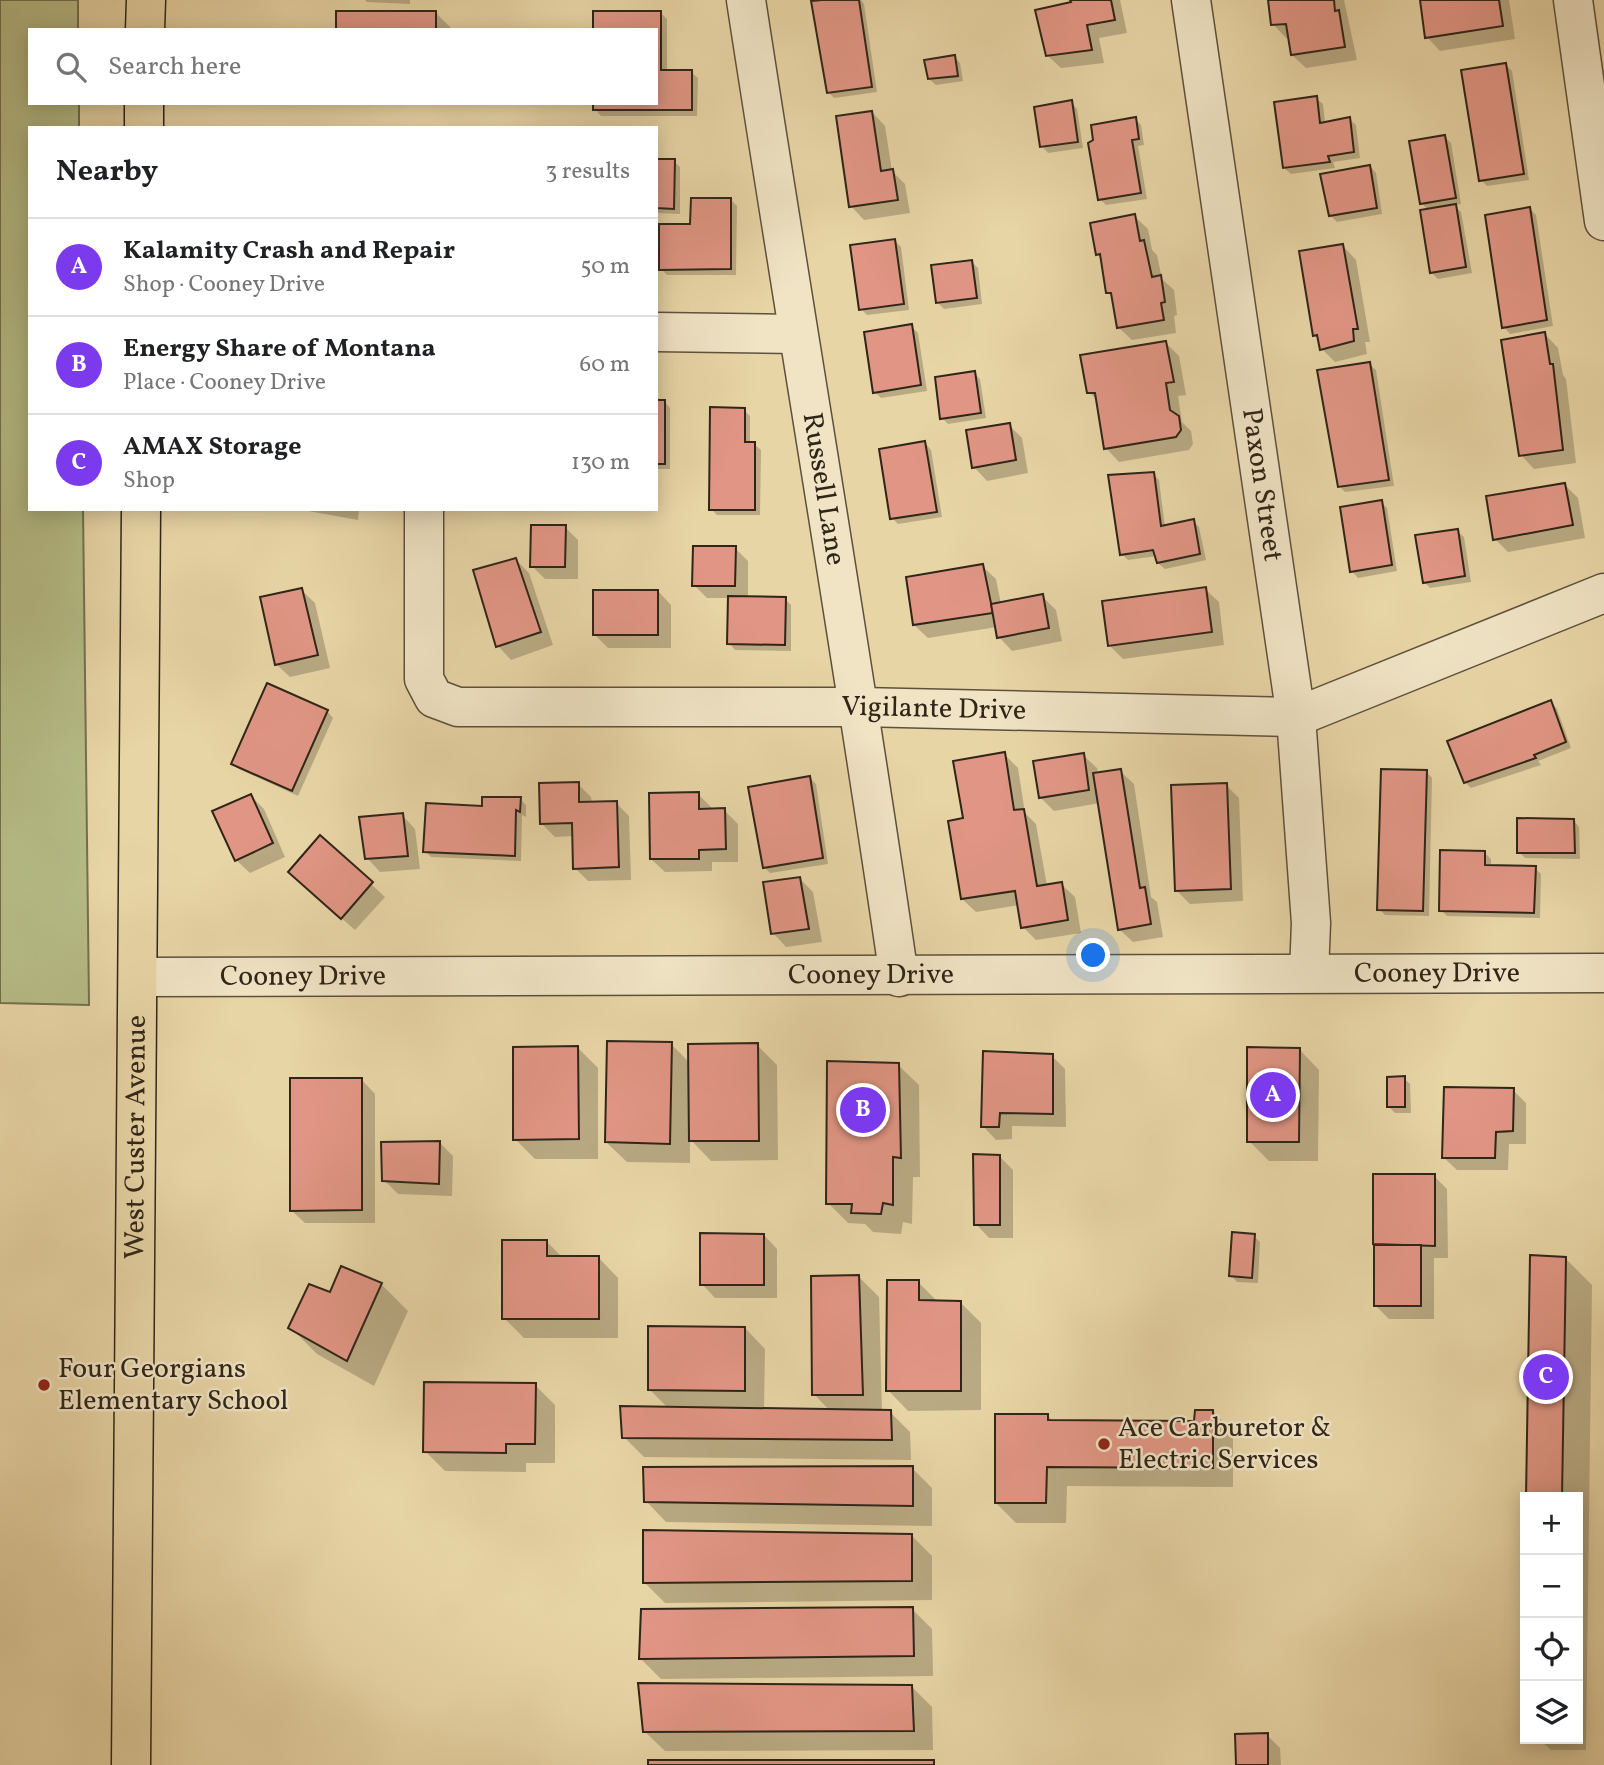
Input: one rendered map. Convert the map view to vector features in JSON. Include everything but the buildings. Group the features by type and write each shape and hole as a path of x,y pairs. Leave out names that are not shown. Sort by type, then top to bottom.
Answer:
{"main road":[{"path":"145,28 146,0"},
{"path":"144,105 144,126"},
{"name":"West Custer Avenue","path":"131,1765 141,511"}],"street":[{"name":"Russell Lane","path":"746,0 797,334 860,707 899,977"},
{"name":"Paxon Street","path":"1191,0 1296,717 1311,923 1309,973"},
{"path":"1573,0 1604,221"},
{"path":"658,332 797,334"},
{"name":"Vigilante Drive","path":"424,511 424,679 434,698 458,707 860,707 1296,717 1604,593"},
{"name":"Cooney Drive","path":"139,977 1604,974"}],"green space":[{"path":"0,0 78,0 78,28 28,28 28,105 79,105 79,126 28,126 28,511 83,511 89,1005 0,1003"}],"place":[{"name":"Kalamity Crash and Repair","path":"1273,1095"},
{"name":"Energy Share of Montana","path":"863,1110"},
{"name":"AMAX Storage","path":"1546,1377"},
{"name":"Four Georgians Elementary School","path":"44,1385"},
{"name":"Ace Carburetor & Electric Services","path":"1104,1444"}]}
